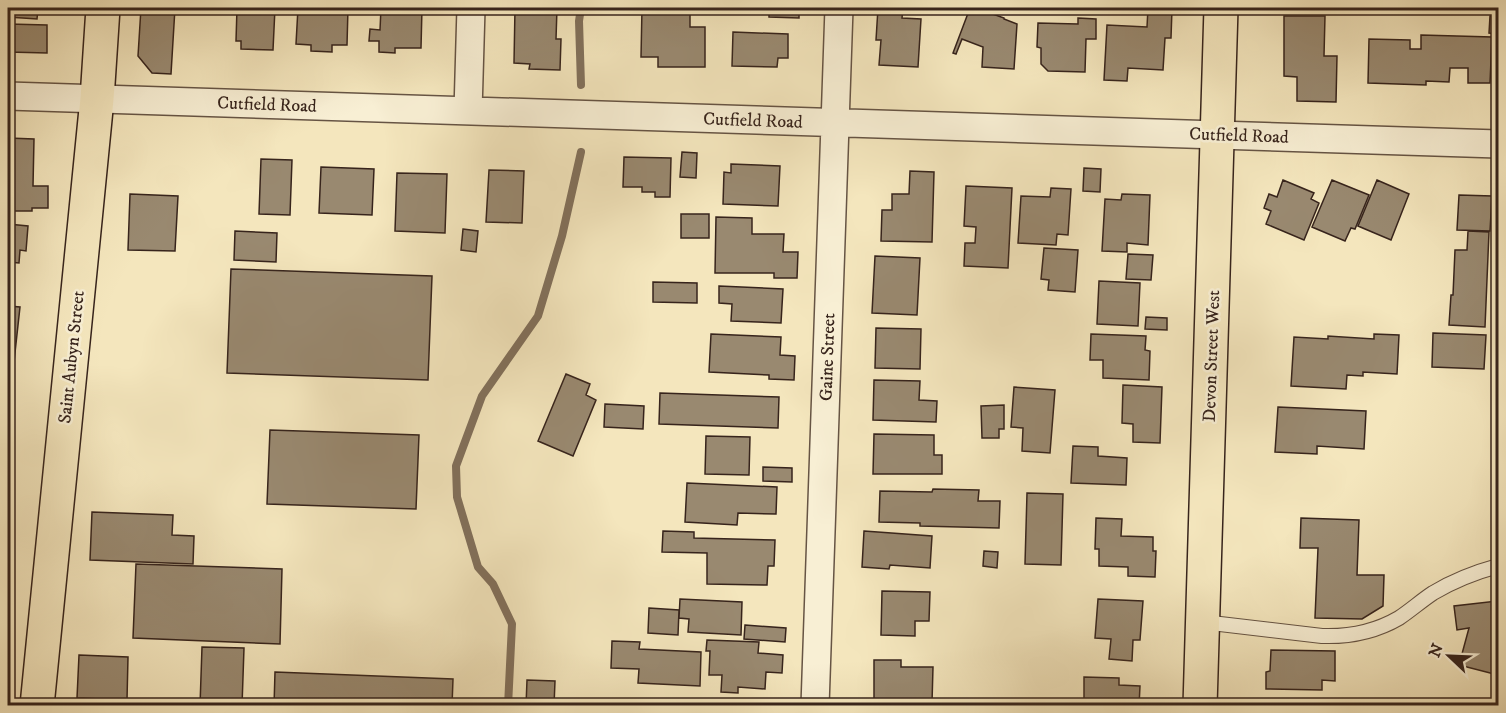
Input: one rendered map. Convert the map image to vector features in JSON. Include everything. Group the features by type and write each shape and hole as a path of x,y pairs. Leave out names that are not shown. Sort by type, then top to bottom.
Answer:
{"main road":[{"name":"Saint Aubyn Street","path":"37,705 97,99 103,8"},
{"name":"Devon Street West","path":"1200,705 1221,8"}],"street":[{"path":"468,111 471,8"},
{"name":"Gaine Street","path":"815,705 839,8"},
{"name":"Cutfield Road","path":"8,96 1498,144"}],"lane":[{"path":"1203,622 1338,637 1369,632 1384,626 1454,582 1498,566"}],"building":[{"path":"8,8 38,8 37,19 8,17"},
{"path":"141,8 175,8 171,74 152,73 138,56"},
{"path":"237,8 275,8 273,50 241,49 241,41 236,41"},
{"path":"298,8 348,8 347,45 332,45 332,52 311,51 311,45 296,44"},
{"path":"381,8 422,8 421,48 395,48 395,53 379,52 379,41 369,41 370,29 380,30"},
{"path":"515,8 557,8 556,39 561,39 560,70 529,69 530,64 514,63"},
{"path":"642,8 690,8 690,27 705,27 705,67 658,67 658,57 641,57"},
{"path":"769,8 799,8 799,18 769,17"},
{"path":"878,8 903,8 902,18 921,19 918,67 879,65 881,40 876,40"},
{"path":"970,8 976,8 1017,24 1014,69 982,67 983,47 962,39 956,54 953,53"},
{"path":"1148,8 1172,9 1171,38 1165,38 1163,70 1128,68 1127,81 1104,80 1107,25 1147,27"},
{"path":"1284,16 1325,16 1324,56 1337,56 1336,102 1297,101 1297,77 1284,76"},
{"path":"1490,16 1498,17 1498,34 1489,33"},
{"path":"1078,18 1096,19 1096,39 1086,39 1085,72 1048,71 1041,64 1041,48 1037,47 1038,23 1078,24"},
{"path":"8,24 47,25 47,53 8,52"},
{"path":"733,32 788,34 788,58 778,58 777,67 732,66"},
{"path":"1421,35 1492,37 1490,83 1468,83 1468,68 1450,68 1449,82 1426,81 1426,85 1368,83 1369,39 1410,40 1410,49 1421,49"},
{"path":"8,138 34,139 33,186 48,186 48,208 8,211"},
{"path":"682,152 697,153 696,178 680,177"},
{"path":"624,157 671,158 670,197 655,197 655,192 642,192 642,187 623,187"},
{"path":"261,159 292,160 290,215 259,214"},
{"path":"731,164 780,166 778,206 723,204 724,172 731,173"},
{"path":"321,167 374,169 372,215 319,213"},
{"path":"1084,168 1101,169 1100,192 1083,191"},
{"path":"489,170 524,171 522,223 486,222"},
{"path":"910,171 934,172 932,242 881,241 882,210 892,210 892,194 909,194"},
{"path":"397,173 447,174 445,233 395,231"},
{"path":"1283,180 1314,193 1311,199 1319,203 1304,240 1266,224 1271,211 1264,208 1269,194 1277,197"},
{"path":"1332,180 1369,195 1355,229 1351,228 1345,241 1312,227"},
{"path":"1377,180 1409,194 1391,240 1358,226"},
{"path":"966,186 1012,188 1008,268 964,266 965,243 975,243 976,227 964,226"},
{"path":"1051,188 1071,189 1068,235 1057,234 1056,245 1018,243 1021,196 1050,197"},
{"path":"130,194 178,196 175,251 128,250"},
{"path":"1122,194 1150,195 1148,245 1127,243 1127,252 1102,251 1105,199 1121,200"},
{"path":"1459,195 1492,196 1490,231 1457,230"},
{"path":"681,214 709,214 709,238 681,238"},
{"path":"716,217 752,218 752,234 784,234 783,252 798,252 797,278 774,278 774,273 715,273"},
{"path":"8,224 28,226 26,251 20,250 19,263 8,262"},
{"path":"463,229 478,231 476,252 461,250"},
{"path":"235,231 277,233 276,262 234,260"},
{"path":"1468,231 1489,232 1485,327 1449,325 1455,250 1467,250"},
{"path":"1044,248 1078,250 1075,292 1048,290 1049,280 1041,279"},
{"path":"1128,254 1153,255 1151,280 1126,279"},
{"path":"875,256 920,258 917,315 872,313"},
{"path":"231,269 432,276 428,380 227,373"},
{"path":"8,275 14,276 11,301 8,301"},
{"path":"1099,281 1140,283 1138,326 1097,324"},
{"path":"653,282 697,283 697,303 653,302"},
{"path":"719,286 783,289 781,323 731,321 732,304 719,303"},
{"path":"8,306 20,307 11,389 8,388"},
{"path":"1146,317 1167,318 1167,330 1145,329"},
{"path":"876,328 921,329 920,369 875,368"},
{"path":"1433,333 1486,335 1484,369 1432,367"},
{"path":"711,334 781,337 780,355 795,356 794,380 769,379 769,375 709,372"},
{"path":"1091,334 1146,336 1145,350 1150,351 1149,380 1103,378 1103,360 1090,360"},
{"path":"1374,334 1399,335 1397,374 1363,372 1363,376 1347,375 1346,389 1291,386 1294,337 1328,339 1328,336 1374,339"},
{"path":"566,374 590,384 586,395 596,400 573,456 538,441"},
{"path":"874,380 920,381 919,400 937,401 936,422 873,420"},
{"path":"1123,385 1162,387 1160,443 1133,442 1133,424 1122,423"},
{"path":"1014,387 1055,390 1050,453 1022,451 1023,428 1011,427"},
{"path":"660,393 779,397 778,428 659,424"},
{"path":"605,404 644,406 643,429 604,427"},
{"path":"1004,405 1004,429 999,429 999,438 982,438 981,406"},
{"path":"1278,407 1366,411 1364,449 1317,446 1317,454 1275,452"},
{"path":"270,430 419,435 416,509 267,504"},
{"path":"874,434 934,435 934,455 942,455 942,474 873,474"},
{"path":"706,436 750,437 749,475 705,474"},
{"path":"1073,446 1098,447 1098,456 1127,458 1126,485 1071,483"},
{"path":"763,467 792,468 792,482 763,481"},
{"path":"687,483 777,487 776,514 738,513 737,525 685,522"},
{"path":"933,489 979,490 978,501 1000,501 999,528 920,526 920,523 879,522 880,491 932,492"},
{"path":"1027,493 1063,494 1061,565 1025,564"},
{"path":"92,512 173,515 172,535 194,536 193,564 90,560"},
{"path":"1096,518 1122,519 1121,536 1153,537 1153,551 1156,551 1155,577 1128,576 1128,567 1099,566 1099,549 1095,549"},
{"path":"1301,518 1359,520 1357,575 1384,575 1383,606 1362,619 1315,618 1318,548 1300,548"},
{"path":"663,531 694,532 694,538 775,540 774,566 768,566 767,585 707,584 707,553 662,552"},
{"path":"864,531 932,536 930,568 890,565 889,569 862,567"},
{"path":"984,551 998,552 997,568 983,566"},
{"path":"136,564 282,569 280,644 133,638"},
{"path":"882,591 930,592 929,621 915,621 915,636 881,635"},
{"path":"680,599 742,602 741,635 688,632 689,619 679,618"},
{"path":"1098,599 1143,601 1140,640 1133,640 1132,661 1109,659 1111,639 1095,638"},
{"path":"1497,601 1498,675 1459,665 1469,628 1457,630 1454,606"},
{"path":"649,608 679,610 678,635 648,633"},
{"path":"745,625 786,628 785,642 744,639"},
{"path":"707,640 759,642 758,653 783,655 782,673 766,672 765,689 738,687 738,693 721,692 722,675 709,675 710,651 706,651"},
{"path":"612,641 640,642 639,649 701,652 700,686 638,683 639,669 611,668"},
{"path":"202,647 244,648 242,706 200,706"},
{"path":"1271,650 1335,651 1335,681 1322,680 1322,690 1266,689 1266,672 1270,671"},
{"path":"79,655 128,657 127,700 77,698"},
{"path":"874,660 901,660 901,667 933,667 932,703 891,703 891,701 874,700"},
{"path":"275,672 453,679 452,706 274,706"},
{"path":"1084,677 1119,678 1119,685 1140,686 1139,706 1084,706"},
{"path":"527,680 555,681 554,706 526,706"}],"waterway":[{"path":"581,8 579,21 581,85"},
{"path":"508,706 512,624 493,584 478,567 457,497 456,466 482,396 538,316 562,236 581,152"}]}
